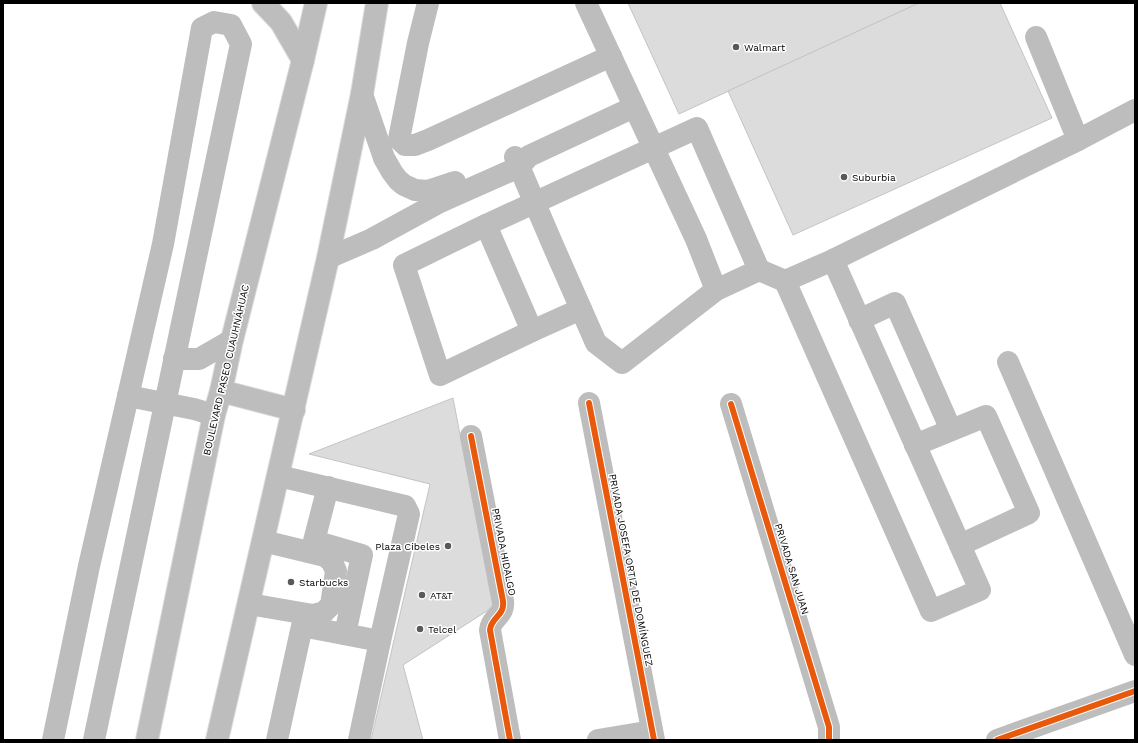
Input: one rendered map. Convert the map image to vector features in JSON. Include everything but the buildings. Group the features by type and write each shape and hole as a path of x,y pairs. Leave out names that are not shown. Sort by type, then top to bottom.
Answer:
{"main road":[{"path":"263,3 281,22 303,60"},
{"name":"BOULEVARD PASEO CUAUHNÁHUAC","path":"147,740 214,414 221,391 232,340 316,3"},
{"path":"217,740 328,258 362,94 377,3"},
{"path":"428,3 418,43 399,139 405,145 415,145 428,140 611,56"},
{"path":"586,3 696,239 716,290"},
{"path":"53,740 89,566 163,244 202,28 214,22 231,25 241,44 94,740"},
{"path":"1036,37 1078,140"},
{"path":"362,94 384,158 398,180 404,185 415,190 428,191 521,160"},
{"path":"328,258 372,239 521,160 634,107"},
{"path":"785,281 833,260 1078,140 1135,110"},
{"path":"581,309 532,330 440,375 404,265 535,202 698,128 759,270 785,281 931,611 980,590 833,260"},
{"path":"521,160 535,202 596,343 622,363 716,290 759,270"},
{"path":"486,225 532,330"},
{"path":"859,320 895,303 951,430"},
{"path":"174,359 199,358 232,340"},
{"path":"1008,362 1135,655"},
{"path":"221,391 294,410"},
{"path":"128,396 214,414"},
{"name":"PRIVADA JOSEFA ORTIZ DE DOMÍNGUEZ","path":"589,403 653,735"},
{"name":"PRIVADA SAN JUAN","path":"731,404 829,727 829,740"},
{"path":"916,445 986,416 1029,513 960,545"},
{"name":"PRIVADA HIDALGO","path":"471,436 503,601 503,608 491,625 490,630 510,740"},
{"path":"279,476 406,506 409,514 380,641 360,740"},
{"path":"328,487 314,541 362,555 345,634"},
{"path":"249,604 313,615 324,612 331,605 336,571 332,562 325,556 263,541"},
{"path":"277,740 302,626 380,641"},
{"path":"997,740 1135,691"},
{"path":"598,740 653,735"}],"cycle path":[{"path":"589,403 654,740"},
{"path":"731,404 829,727 829,740"},
{"path":"471,436 503,601 502,610 493,622 490,630 510,740"},
{"path":"997,740 1135,691"}],"place":[{"name":"Walmart","path":"736,47"},
{"name":"Suburbia","path":"844,177"},
{"name":"Plaza Cibeles","path":"448,546"},
{"name":"Starbucks","path":"291,582"},
{"name":"AT&T","path":"422,595"},
{"name":"Telcel","path":"420,629"}]}
